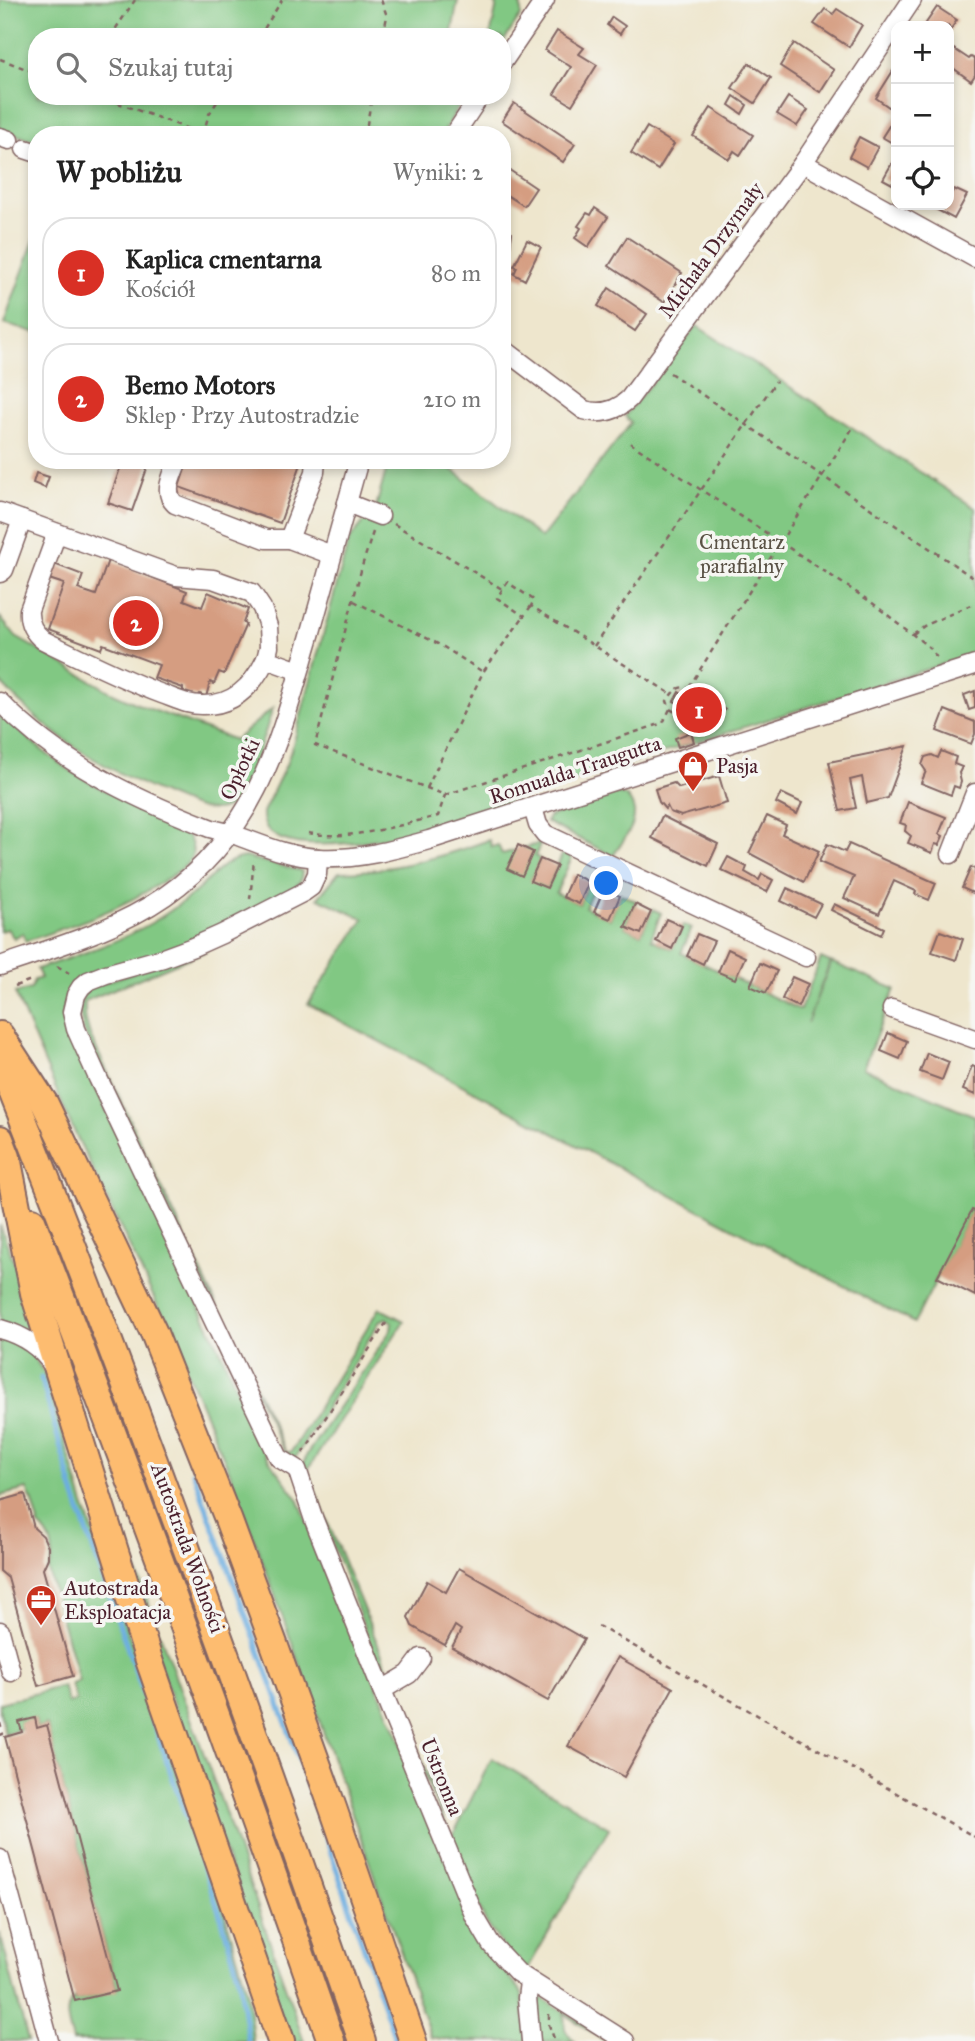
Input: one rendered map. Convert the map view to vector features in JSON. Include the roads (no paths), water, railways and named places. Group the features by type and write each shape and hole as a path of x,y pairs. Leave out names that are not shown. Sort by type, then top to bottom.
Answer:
{"highway":[{"path":"0,1035 45,1104 154,1333 251,1581 413,2041"},
{"name":"Autostrada Wolności","path":"0,1060 70,1235 166,1489 362,2041"},
{"path":"4,1148 34,1293 149,1660 281,2041"},
{"name":"Autostrada Wolności","path":"4,1148 179,1608 331,2041"},
{"path":"246,1940 260,2012 261,2041"}],"street":[{"path":"511,50 545,0"},
{"name":"Michała Drzymały","path":"511,355 584,410 604,412 629,399 803,163 912,0"},
{"path":"460,126 474,105"},
{"path":"803,163 975,258"},
{"path":"175,469 168,488 175,504 266,540 289,539 332,555"},
{"path":"289,539 316,469"},
{"name":"Opłotki","path":"0,966 91,934 151,905 190,877 212,856 230,833 252,801 267,770 285,720 356,469"},
{"path":"347,503 380,516"},
{"path":"0,512 58,533 176,576 213,579 252,593 262,608 268,626 269,647 255,679 239,695 203,706 149,689 43,640 31,624 29,610 58,533"},
{"path":"0,573 4,570 22,520"},
{"path":"266,659 299,671"},
{"name":"Romualda Traugutta","path":"0,702 43,740 82,769 116,787 208,828 230,833 284,853 318,858 361,856 429,840 975,665"},
{"path":"951,854 975,793"},
{"path":"533,808 538,825 545,834 806,957"},
{"name":"Ustronna","path":"318,858 317,874 311,887 297,896 193,947 88,981 81,987 73,1003 76,1029 279,1458 297,1469 382,1690 475,1917 508,1965 529,1982 625,2041"},
{"path":"892,1009 975,1039"},
{"path":"0,1329 16,1334 36,1347 50,1361 61,1379"},
{"path":"0,1630 11,1672"},
{"path":"382,1690 409,1674 421,1658"},
{"path":"0,1859 49,2041"},
{"path":"529,1982 527,1998 531,2041"}],"waterway":[{"path":"41,1378 75,1497 222,1920 239,1978 248,2041"},
{"path":"193,1472 287,1726 396,2041"}],"place":[{"name":"Bemo Motors","path":"136,623"},
{"name":"Kaplica cmentarna","path":"699,710"},
{"name":"Pasja","path":"693,793"},
{"name":"Autostrada Eksploatacja","path":"41,1627"}],"park label":[{"name":"Cmentarz parafialny","path":"742,554"}]}
